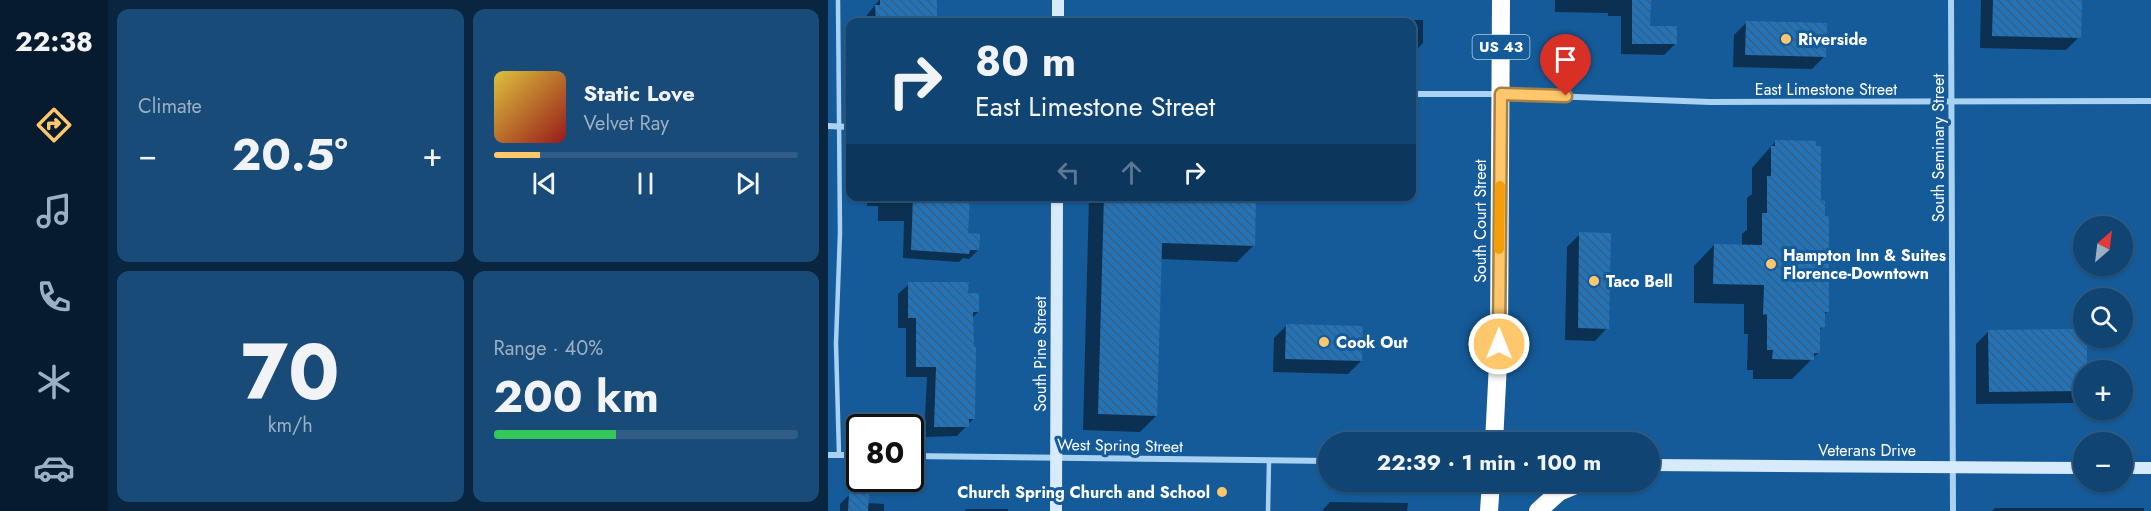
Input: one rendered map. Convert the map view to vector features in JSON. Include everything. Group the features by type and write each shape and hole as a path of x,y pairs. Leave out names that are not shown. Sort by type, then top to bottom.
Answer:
{"highway":[{"name":"South Court Street","path":"1495,432 1499,344 1501,0"},
{"path":"1489,511 1490,492"},
{"path":"1538,511 1559,492"}],"main road":[{"path":"1058,0 1058,18"},
{"name":"South Pine Street","path":"1056,511 1057,201"},
{"name":"Veterans Drive","path":"1660,465 2073,468"},
{"path":"2133,468 2151,468"}],"street":[{"name":"South Seminary Street","path":"1951,0 1953,511"},
{"name":"East Limestone Street","path":"1416,94 1501,94 1710,102 2151,101"},
{"path":"828,126 846,127"},
{"path":"828,455 846,455"},
{"name":"West Spring Street","path":"924,456 1318,462"}],"lane":[{"path":"838,0 840,234 836,343 839,455"},
{"path":"1268,511 1269,461"}],"building":[{"path":"880,0 937,0 937,18 876,18 875,5 880,5"},
{"path":"1632,0 1651,0 1650,26 1677,26 1677,44 1632,44"},
{"path":"1993,0 2082,0 2081,38 1992,36"},
{"name":"Riverside","path":"1746,21 1827,23 1826,57 1745,55"},
{"name":"Hampton Inn & Suites Florence-Downtown","path":"1775,140 1816,141 1816,146 1821,146 1821,200 1825,201 1825,216 1829,216 1829,312 1825,312 1825,327 1820,328 1820,353 1814,353 1814,360 1772,359 1773,350 1767,350 1767,314 1763,315 1764,285 1713,284 1714,244 1762,245 1762,213 1767,213 1767,176 1771,176 1771,146 1775,146"},
{"path":"913,201 970,201 968,233 980,234 979,250 970,250 969,254 911,250"},
{"path":"1104,201 1256,201 1255,246 1162,243 1157,416 1098,414"},
{"name":"Taco Bell","path":"1579,232 1611,233 1609,329 1578,328"},
{"path":"908,282 969,282 968,293 979,293 979,312 973,312 974,347 976,347 975,419 969,419 969,427 934,427 936,367 916,367 916,318 908,318"},
{"name":"Cook Out","path":"1286,324 1363,326 1362,361 1285,359"},
{"path":"2073,329 2073,348 2087,348 2087,360 2073,360 2073,391 1989,392 1988,330"},
{"path":"849,493 869,494 868,511 848,511"}],"slow traffic":[{"path":"1499,249 1500,186"}],"place":[{"name":"Riverside","path":"1786,39"},
{"name":"Hampton Inn & Suites Florence-Downtown","path":"1771,264"},
{"name":"Taco Bell","path":"1594,281"},
{"name":"Cook Out","path":"1324,342"},
{"name":"Church Spring Church and School","path":"1222,492"}],"route":[{"path":"1499,344 1501,94 1566,96"}]}
